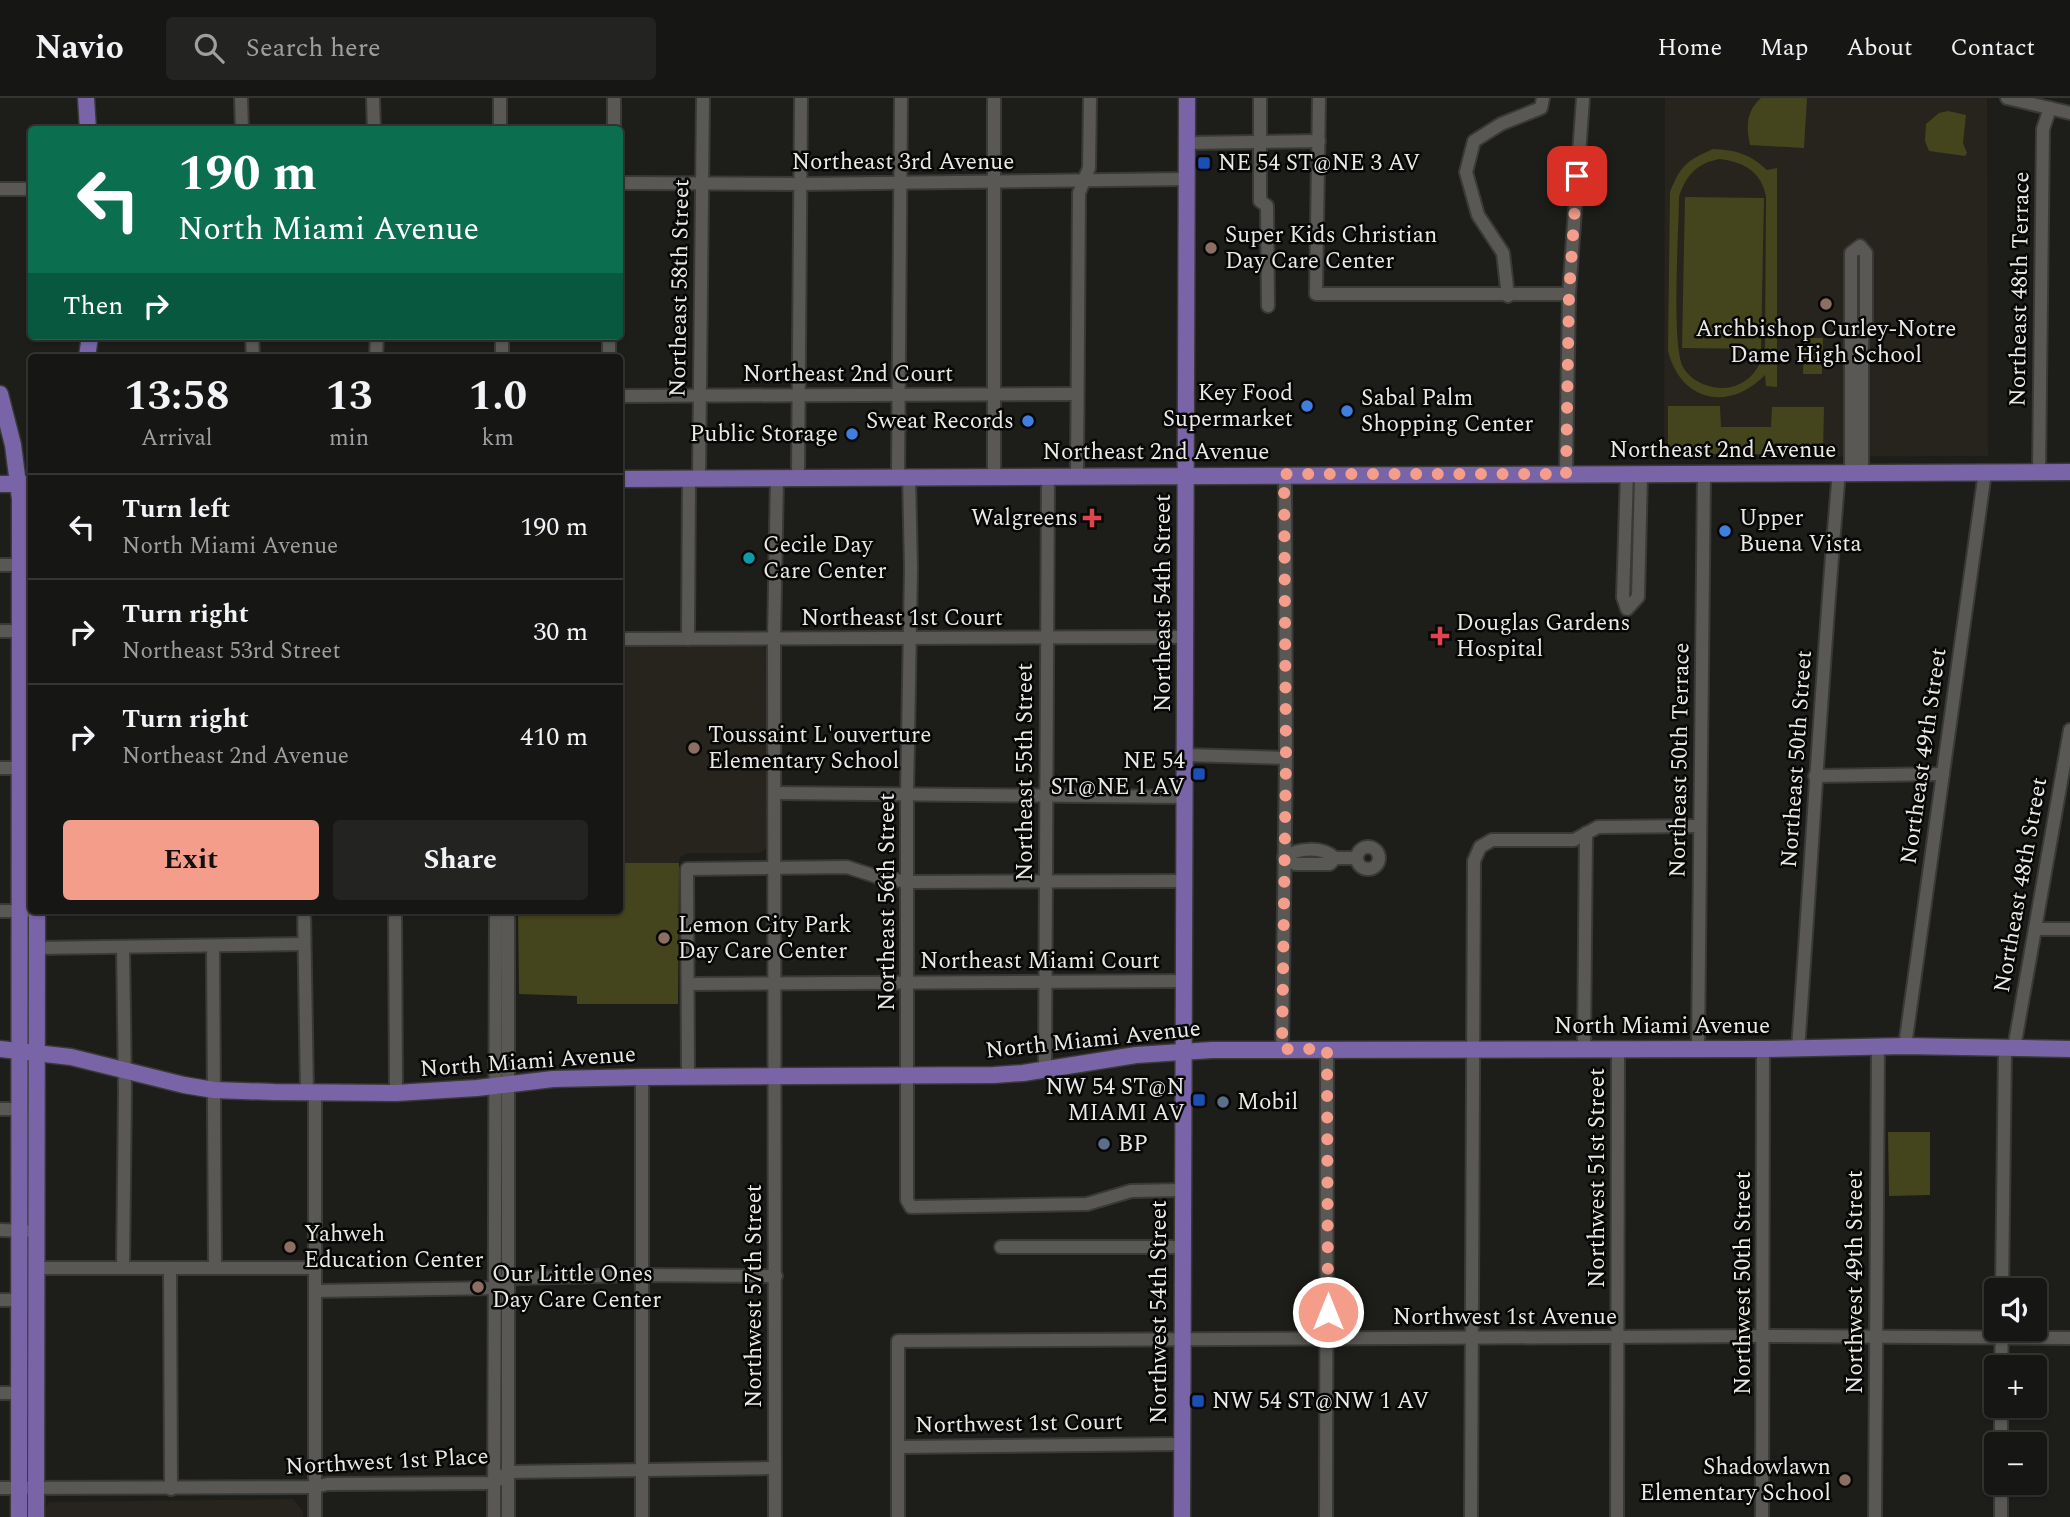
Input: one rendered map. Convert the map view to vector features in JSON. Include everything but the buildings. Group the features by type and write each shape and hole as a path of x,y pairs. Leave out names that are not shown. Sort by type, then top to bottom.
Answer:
{"main road":[{"path":"86,98 88,126"},
{"name":"Northeast 54th Street","path":"1182,1108 1187,98"},
{"path":"0,394 25,484 20,565 25,768 19,911 19,1517"},
{"name":"Northeast 2nd Avenue","path":"623,479 2070,472"},
{"path":"0,484 25,484"},
{"path":"36,1517 37,914"},
{"name":"North Miami Avenue","path":"0,1049 71,1057 154,1079 214,1090 311,1093 396,1093 553,1079 994,1075 1182,1051 1798,1049 1905,1046 2070,1049"},
{"name":"Northwest 54th Street","path":"1182,1108 1182,1517"}],"street":[{"path":"241,98 242,126"},
{"path":"373,98 374,126"},
{"path":"500,98 500,126"},
{"path":"614,98 614,126"},
{"name":"Northeast 58th Street","path":"688,639 700,396 702,98"},
{"path":"798,477 801,98"},
{"name":"Northeast 56th Street","path":"901,98 899,396 910,636 907,795 907,1200 911,1206 1087,1204 1131,1191 1182,1190"},
{"path":"994,98 994,476"},
{"path":"1077,475 1079,192 1089,168 1090,98"},
{"path":"1260,98 1260,201 1267,206 1268,306"},
{"path":"1319,98 1316,295 1569,294"},
{"path":"1508,296 1503,253 1478,215 1466,172 1474,141 1501,124 1541,108 1543,98"},
{"path":"1566,474 1569,294 1583,98"},
{"path":"2007,98 2070,113"},
{"name":"Northeast 48th Terrace","path":"2039,472 2043,129 2050,108"},
{"path":"1187,143 1319,141"},
{"name":"Northeast 3rd Avenue","path":"623,183 993,183 1187,179"},
{"path":"0,189 28,189"},
{"name":"Northeast 50th Street","path":"1798,1049 1815,776 1851,472 1862,329 1866,321 1866,253 1860,246 1851,253 1851,472"},
{"name":"Northeast 2nd Court","path":"623,396 1076,394"},
{"name":"Northeast 49th Street","path":"1905,1046 1985,472"},
{"name":"Northeast 50th Terrace","path":"1698,1048 1704,473"},
{"path":"1282,1049 1286,758 1284,474"},
{"path":"1634,474 1638,597 1627,609 1622,597 1634,474"},
{"name":"Northeast 55th Street","path":"1045,1069 1048,476"},
{"name":"Northwest 57th Street","path":"775,1517 774,639 777,477"},
{"path":"0,565 20,565"},
{"path":"1624,575 1639,575"},
{"path":"0,631 20,631"},
{"name":"Northeast 1st Court","path":"623,639 1186,637"},
{"name":"Northeast 48th Street","path":"2002,1278 2010,1048 2035,929 2070,730"},
{"path":"1185,755 1286,758"},
{"path":"0,768 25,768"},
{"path":"1815,776 1944,774"},
{"path":"775,793 1184,797"},
{"path":"2054,817 2070,817"},
{"path":"1471,1517 1474,861 1480,847 1492,840 1574,840 1598,827 1699,826"},
{"path":"1584,1048 1586,833"},
{"path":"1284,857 1296,863 1330,864 1335,858 1357,858"},
{"path":"688,1076 687,869 847,867 878,877 908,882 1184,881"},
{"path":"0,911 28,911"},
{"path":"304,914 315,1268 315,1517"},
{"path":"395,914 396,1093"},
{"path":"496,914 508,1278 508,1517"},
{"path":"494,1517 495,1288 508,914"},
{"path":"2035,929 2070,929"},
{"path":"37,948 304,944"},
{"path":"213,946 215,1268"},
{"path":"123,947 123,1268"},
{"name":"Northeast Miami Court","path":"688,984 1183,981"},
{"name":"Northwest 49th Street","path":"1875,1517 1878,1048"},
{"path":"1326,1517 1327,1049"},
{"name":"Northwest 51st Street","path":"1617,1517 1618,1049"},
{"name":"Northwest 50th Street","path":"1762,1517 1763,1049"},
{"path":"642,1077 642,1517"},
{"path":"0,1109 19,1109"},
{"path":"0,1230 37,1231"},
{"path":"1001,1247 1182,1247"},
{"path":"37,1268 315,1268"},
{"path":"170,1269 171,1489"},
{"path":"315,1291 495,1288 508,1278 776,1276"},
{"path":"0,1300 19,1300"},
{"name":"Northwest 1st Avenue","path":"899,1447 898,1341 1875,1337 1984,1334"},
{"name":"Northwest 1st Avenue","path":"2047,1336 2070,1338"},
{"path":"0,1393 19,1393"},
{"name":"Northwest 1st Court","path":"899,1447 1182,1444"},
{"path":"898,1517 899,1447"},
{"name":"Northwest 1st Place","path":"0,1488 315,1487 327,1484 494,1482 508,1472 775,1468"},
{"path":"2000,1517 2001,1495"}],"shaded area":[{"name":"Archbishop Curley-Notre Dame High School","path":"1665,98 1987,98 1988,456 1664,457"},
{"path":"1761,98 1807,98 1804,148 1750,145 1748,120 1752,108"},
{"path":"1948,111 1966,115 1963,143 1967,153 1965,156 1929,151 1925,141 1926,124 1939,113"},
{"path":"1713,149 1742,154 1767,170 1777,168 1777,387 1766,386 1765,375 1751,387 1722,397 1695,391 1674,368 1668,351 1670,192 1690,161","holes":["1720,159 1729,160 1756,175 1766,197 1765,346 1759,365 1752,375 1735,386 1721,388 1706,385 1693,378 1683,367 1679,354 1676,312 1679,197 1685,182 1699,167"]},
{"path":"1685,197 1764,198 1761,349 1682,348"},
{"path":"1804,338 1823,338 1822,374 1803,374"},
{"path":"1668,406 1720,406 1721,427 1771,427 1772,407 1824,407 1823,454 1668,454"},
{"name":"Toussaint L'ouverture Elementary School","path":"760,644 769,652 769,843 764,851 688,853 680,857 679,863 623,863 623,646"},
{"path":"623,863 679,863 678,1004 577,1004 577,996 519,994 518,914 623,914"},
{"path":"1888,1132 1930,1132 1930,1195 1889,1196"},
{"path":"293,1499 303,1511 303,1517 44,1517 44,1508 49,1502"}],"place":[{"name":"NE 54 ST@NE 3 AV","path":"1204,163"},
{"name":"Super Kids Christian Day Care Center","path":"1211,248"},
{"name":"Archbishop Curley-Notre Dame High School","path":"1826,304"},
{"name":"Key Food Supermarket","path":"1307,406"},
{"name":"Sabal Palm Shopping Center","path":"1347,411"},
{"name":"Sweat Records","path":"1028,421"},
{"name":"Public Storage","path":"852,434"},
{"name":"Walgreens","path":"1092,518"},
{"name":"Upper Buena Vista","path":"1725,531"},
{"name":"Cecile Day Care Center","path":"749,558"},
{"name":"Douglas Gardens Hospital","path":"1440,636"},
{"name":"Toussaint L'ouverture Elementary School","path":"694,748"},
{"name":"NE 54 ST@NE 1 AV","path":"1199,774"},
{"name":"Lemon City Park Day Care Center","path":"664,938"},
{"name":"NW 54 ST@N MIAMI AV","path":"1199,1100"},
{"name":"Mobil","path":"1223,1102"},
{"name":"BP","path":"1104,1144"},
{"name":"Yahweh Education Center","path":"290,1247"},
{"name":"Our Little Ones Day Care Center","path":"478,1287"},
{"name":"NW 54 ST@NW 1 AV","path":"1198,1401"},
{"name":"Shadowlawn Elementary School","path":"1845,1480"}],"route":[{"path":"1328,1312 1327,1049 1282,1049 1286,758 1284,474 1566,474 1569,294 1577,176"}]}
